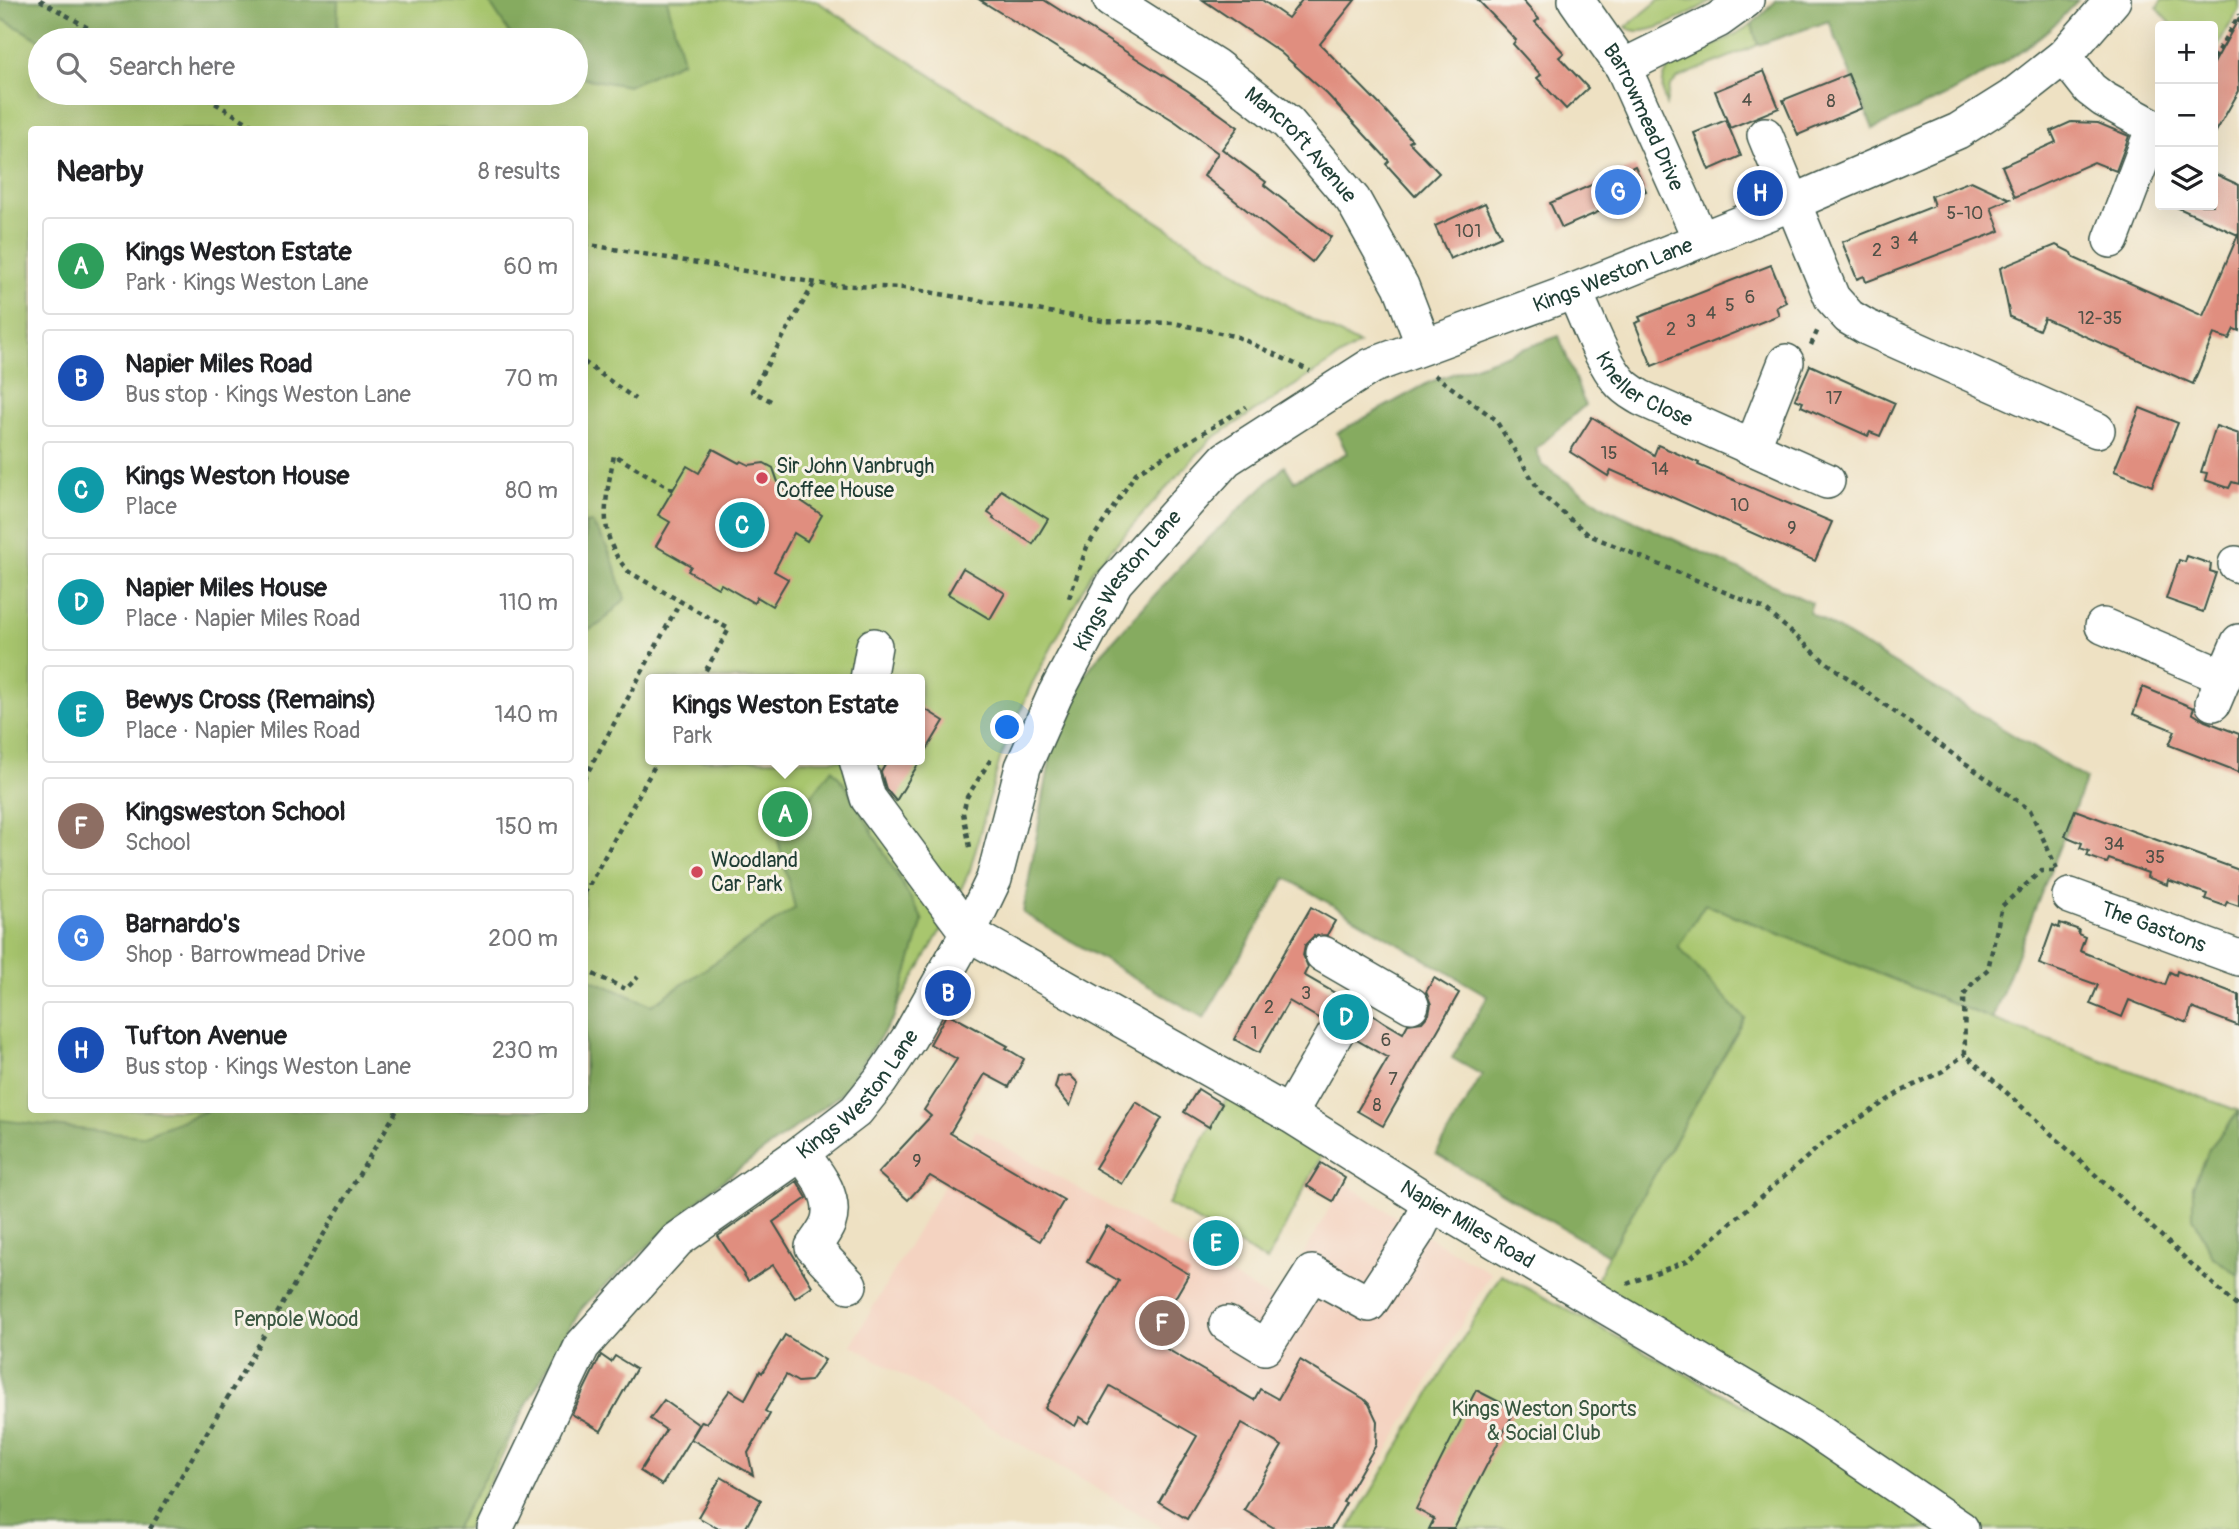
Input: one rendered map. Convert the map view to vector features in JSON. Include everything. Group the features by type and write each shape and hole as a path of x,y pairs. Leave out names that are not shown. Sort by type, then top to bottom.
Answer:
{"street":[{"name":"Mancroft Avenue","path":"1111,0 1215,66 1255,95 1297,134 1359,210 1401,286 1424,346"},
{"name":"Barrowmead Drive","path":"1576,0 1623,67 1700,240"},
{"path":"1623,67 1707,26 1746,0"},
{"name":"Kings Weston Lane","path":"495,1529 582,1346 677,1240 856,1111 880,1081 909,1038 968,933 994,879 1023,767 1055,695 1115,582 1226,459 1371,366 1700,240 1921,149 1958,131 2012,97 2064,56 2113,0"},
{"path":"2064,56 2090,89 2154,127 2111,240"},
{"path":"1765,135 1823,279 1832,298 1849,317 2076,428"},
{"name":"Kneller Close","path":"1574,290 1618,381 1626,389 1827,481"},
{"path":"1752,448 1786,362"},
{"path":"2103,626 2219,690 2239,642"},
{"path":"859,765 868,798 968,933"},
{"name":"The Gastons","path":"2064,883 2239,958"},
{"name":"Napier Miles Road","path":"968,933 1289,1114 1431,1203 1811,1427 1961,1529"},
{"path":"1322,954 1353,1003"},
{"path":"1289,1114 1353,1003"},
{"path":"1353,1003 1411,1005"},
{"path":"801,1153 823,1183 830,1202 828,1223 813,1247 849,1285"},
{"path":"1227,1324 1265,1348 1312,1273 1369,1304 1417,1231 1431,1203"}],"path":[{"path":"40,0 88,28"},
{"path":"2218,51 2239,15"},
{"path":"218,105 253,126"},
{"path":"588,245 815,282 904,288 1103,321 1174,323 1238,338 1321,376"},
{"path":"771,401 752,391 815,282"},
{"path":"1424,346 1434,376 1495,419 1542,495 1589,535 1765,609 1823,660 2030,810 2064,883"},
{"path":"588,365 635,399"},
{"path":"673,490 614,455 605,505 605,524 610,544 618,560 629,572 729,629 705,674"},
{"path":"588,772 680,602"},
{"path":"588,887 655,765"},
{"path":"2041,871 2002,906 1988,969 1964,995 1965,1054 2239,1308"},
{"path":"588,972 626,989 638,977"},
{"path":"1616,1279 1625,1284 1687,1261 1828,1139 1900,1092 1943,1071 1965,1054"},
{"path":"150,1529 395,1113"}],"shaded area":[{"path":"976,1130 1277,1302 1344,1182 1417,1231 1491,1273 1342,1529 1165,1529 851,1345"}],"green space":[{"path":"0,0 815,0 1297,312 1359,344 1210,440 1094,568 1032,684 1000,759 970,870 946,921 882,1034 661,1221 561,1332 467,1529 0,1529"},
{"path":"0,0 338,0 337,28 28,28 28,33 0,18"},
{"path":"488,0 667,0 683,61 628,86 588,79 588,28 506,28"},
{"path":"1659,0 1713,0 1657,28 1634,31 1626,27"},
{"path":"1777,0 2078,0 2047,31 2006,61 1941,97 1873,129 1829,21 1758,45 1752,24"},
{"path":"2162,0 2239,0 2239,9 2218,45 2218,21 2169,21 2157,8"},
{"path":"1752,24 1758,45 1678,78 1670,86 1666,105 1663,80 1673,65"},
{"path":"1559,336 1585,405 1536,449 1542,465 1608,509 1812,603 1809,612 2086,779 1992,1019 1705,904 1678,947 1745,1019 1608,1255 1436,1154 1482,1075 1452,1058 1488,996 1286,878 1204,1018 1023,913 1055,732 1063,704 1099,656 1192,554 1285,466 1294,481 1347,453 1337,433 1430,382"},
{"path":"588,523 592,523 604,541 625,599 600,624 588,630"},
{"name":"Penpole Wood","path":"832,769 846,786 923,920 894,1017 841,1094 710,1190 583,1306 455,1529 0,1529 0,1120 141,1136 201,1113 588,1113 588,978 652,1005 795,908 778,840"},
{"path":"1705,904 1992,1019 2239,1111 2209,1149 2193,1186 2213,1257 2239,1275 2239,1529 1982,1529 1821,1420 1595,1283 1608,1255 1745,1019 1677,947"},
{"path":"1227,1097 1323,1153 1267,1261 1168,1204"},
{"path":"2239,1112 2239,1275 2213,1257 2193,1217 2193,1186 2209,1149"},
{"name":"Kings Weston Sports & Social Club","path":"1501,1274 1833,1454 1940,1529 1349,1529"}],"building":[{"path":"980,0 1044,0 1188,91 1238,127 1222,149 1331,237 1312,262 1204,176 1218,153 1176,122"},
{"path":"1203,0 1262,0 1288,18 1302,0 1355,0 1320,44 1383,108 1412,140 1409,142 1439,173 1415,196 1386,164 1389,161 1327,94 1280,52"},
{"path":"1478,0 1522,0 1539,19 1535,22 1564,53 1559,57 1588,88 1566,109 1537,78 1541,75 1513,44 1516,40"},
{"path":"2239,18 2239,91 2218,128 2218,84 2218,56"},
{"path":"1764,71 1779,108 1730,128 1715,91"},
{"path":"1848,74 1862,108 1798,135 1783,100"},
{"path":"1726,120 1741,156 1709,170 1694,133"},
{"path":"2071,122 2098,123 2129,136 2116,171 2094,162 2015,197 2002,166 2056,142 2051,131"},
{"path":"1635,166 1646,191 1562,228 1550,203"},
{"path":"2218,175 2239,185 2239,331 2234,329 2229,339 2214,334 2193,384 2044,318 2039,330 2010,317 2000,268 2056,245 2072,253 2074,258 2203,316 2238,235 2183,210 2218,210"},
{"path":"1971,181 2010,199 1991,207 2000,231 1866,282 1864,276 1857,279 1842,242 1934,206 1931,196"},
{"path":"1485,203 1501,236 1450,259 1435,226"},
{"path":"1771,265 1786,302 1776,307 1779,315 1652,366 1635,323 1641,321 1639,317"},
{"path":"1810,365 1895,403 1880,436 1870,432 1868,436 1801,406 1803,402 1795,399"},
{"path":"2140,408 2178,423 2152,486 2114,471"},
{"path":"1592,417 1654,455 1658,445 1699,463 1698,465 1832,522 1815,561 1611,470 1608,476 1570,452"},
{"path":"2216,426 2239,434 2239,484 2232,482 2229,488 2205,480 2207,473 2201,472"},
{"path":"713,449 739,463 764,463 773,468 778,482 786,487 785,490 822,515 807,541 794,533 774,571 788,579 772,606 757,597 754,603 721,584 718,588 688,571 691,566 656,546 670,522 658,515 687,466 699,473"},
{"path":"1001,490 1048,519 1033,544 993,519 988,513"},
{"path":"2187,556 2211,564 2210,571 2216,573 2203,612 2166,599 2179,560 2185,562"},
{"path":"963,568 1005,593 990,619 948,594"},
{"path":"2143,687 2194,708 2192,713 2205,721 2239,734 2239,772 2169,745 2175,731 2133,714"},
{"path":"925,709 944,721 925,753"},
{"path":"885,765 918,765 896,801 886,789 881,772"},
{"path":"2075,810 2239,870 2239,906 2227,902 2225,906 2205,899 2207,894 2168,880 2167,885 2147,877 2148,873 2109,859 2107,863 2087,856 2089,851 2080,848 2082,843 2065,836"},
{"path":"1311,907 1335,921 1327,935 1314,936 1305,945 1303,955 1308,967 1304,975 1354,1001 1384,1022 1403,1033 1408,1024 1422,1022 1429,1014 1431,1004 1426,992 1434,978 1459,993 1383,1126 1357,1111 1388,1058 1355,1039 1358,1028 1355,1018 1349,1012 1337,1009 1327,1012 1320,1019 1289,1001 1259,1053 1234,1039"},
{"path":"2060,923 2079,930 2078,934 2085,937 2080,951 2165,985 2170,972 2176,975 2177,971 2239,995 2239,1026 2192,1008 2187,1023 2129,1000 2122,1017 2090,1004 2098,985 2039,964 2053,925 2059,928"},
{"path":"947,1013 1008,1046 1006,1048 1024,1059 1009,1087 985,1074 950,1133 1064,1200 1040,1241 930,1176 908,1200 878,1173 931,1116 924,1110 957,1059 930,1044"},
{"path":"1070,1075 1078,1083 1070,1106 1055,1088 1058,1077"},
{"path":"1198,1089 1222,1104 1209,1127 1184,1112"},
{"path":"1136,1102 1162,1118 1122,1184 1095,1168"},
{"path":"1321,1163 1345,1178 1333,1201 1307,1186"},
{"path":"797,1181 807,1198 773,1222 812,1286 795,1298 773,1265 748,1281 718,1236"},
{"path":"1107,1226 1189,1274 1171,1305 1175,1308 1155,1342 1254,1400 1260,1389 1278,1399 1300,1360 1369,1404 1377,1421 1376,1445 1343,1502 1346,1503 1331,1529 1276,1529 1244,1510 1282,1446 1242,1423 1187,1519 1159,1502 1197,1436 1110,1386 1089,1423 1080,1417 1075,1426 1045,1408 1119,1281 1087,1262"},
{"path":"785,1335 825,1360 810,1381 798,1382 786,1375 765,1411 770,1414 748,1453 753,1475 691,1439 702,1421 706,1423 730,1390 745,1399 760,1371 762,1373"},
{"path":"601,1355 611,1362 615,1356 636,1369 601,1431 572,1414"},
{"path":"1476,1390 1515,1410 1454,1529 1429,1529 1434,1519 1416,1509"},
{"path":"664,1400 699,1425 662,1485 640,1471 666,1430 650,1419"},
{"path":"721,1477 761,1500 745,1529 719,1529 698,1517"}],"tunnel":[{"path":"1338,1029 1354,1001"}],"place":[{"name":"Barnardo's","path":"1618,192"},
{"name":"Tufton Avenue","path":"1760,193"},
{"name":"Sir John Vanbrugh Coffee House","path":"762,478"},
{"name":"Kings Weston House","path":"742,525"},
{"name":"Kings Weston Estate","path":"785,814"},
{"name":"Woodland Car Park","path":"697,872"},
{"name":"Napier Miles Road","path":"948,993"},
{"name":"Napier Miles House","path":"1346,1017"},
{"name":"Bewys Cross (Remains)","path":"1216,1243"},
{"name":"Kingsweston School","path":"1162,1323"}]}
